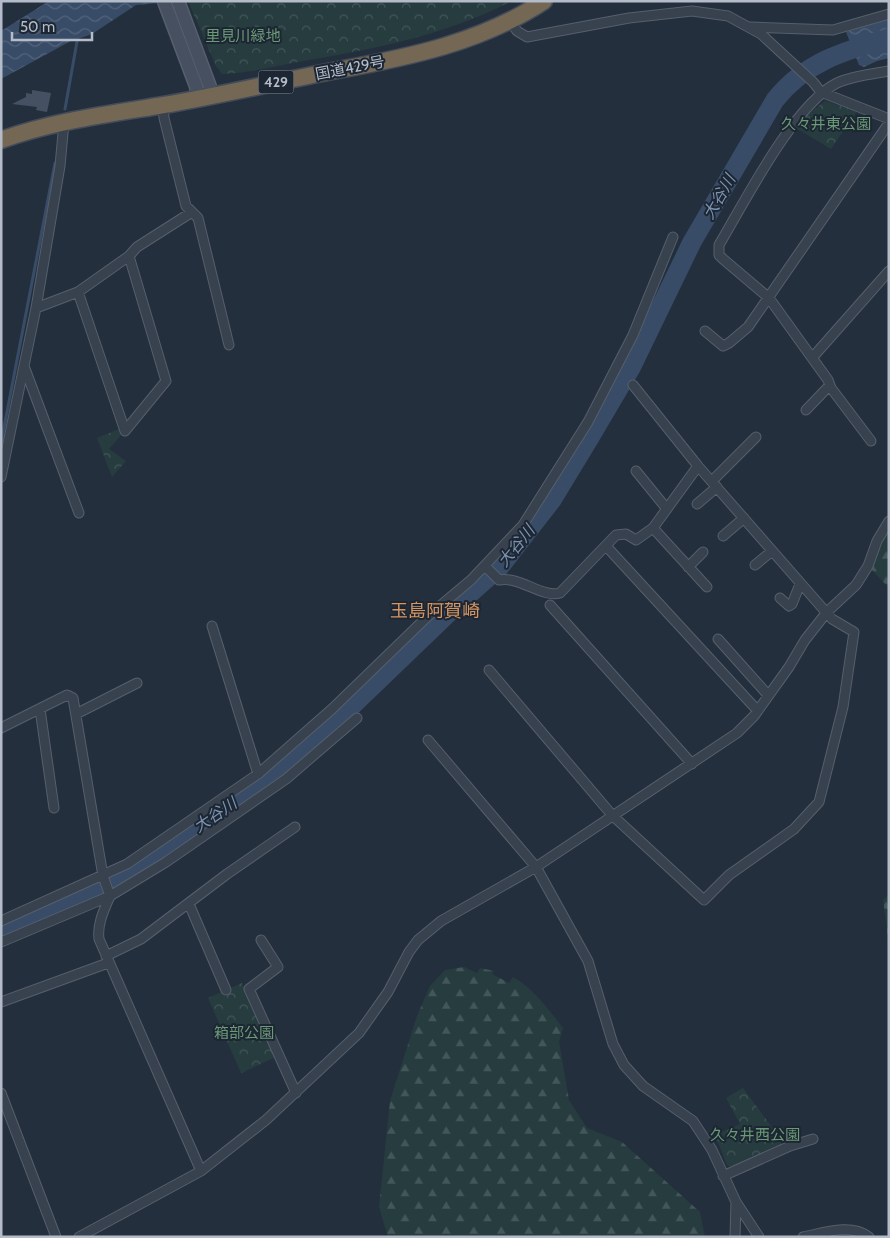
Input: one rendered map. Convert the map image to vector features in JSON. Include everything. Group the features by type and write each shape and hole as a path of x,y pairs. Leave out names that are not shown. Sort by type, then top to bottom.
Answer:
{"highway":[{"name":"国道429号","path":"1,140 64,122 164,105 204,91 398,58 465,40 510,22 544,1"}],"street":[{"path":"164,1 204,91"},
{"path":"178,1 204,91"},
{"path":"510,22 521,34 534,36 629,18 692,11 728,16 751,27 814,82 822,92 889,119"},
{"path":"751,27 833,30 889,14"},
{"path":"871,441 769,298 719,255 719,245 783,140 807,106 822,92 838,82 889,71"},
{"path":"164,105 164,118 186,206 198,218 228,345"},
{"path":"1,477 36,308 60,166 64,122"},
{"path":"705,331 723,346 748,328 889,123"},
{"path":"36,308 78,292 130,256 137,247 192,212"},
{"path":"1,921 127,864 258,774 332,709 428,616 485,566 523,524 588,422 633,335 674,237"},
{"path":"78,292 125,432 166,381 130,256"},
{"path":"812,358 889,271"},
{"path":"24,366 79,513"},
{"path":"489,670 612,815 704,900 728,875 803,821 819,802 843,707 854,632 838,624 800,584 698,466 633,385"},
{"path":"806,410 830,385"},
{"path":"697,504 756,437"},
{"path":"485,566 499,580 508,578 556,594 560,593 620,533 636,540 653,528 698,466"},
{"path":"636,472 667,509"},
{"path":"723,536 744,518"},
{"path":"79,1237 201,1170 234,1146 296,1093 337,1055 371,1017 409,952 418,940 440,921 536,867 737,733 757,710 826,612 856,585 868,566 877,541 889,521"},
{"path":"653,528 706,587"},
{"path":"606,546 757,710"},
{"path":"755,565 772,551"},
{"path":"688,567 703,552"},
{"path":"780,598 789,606 792,604 800,584"},
{"path":"550,605 692,764"},
{"path":"212,626 258,774"},
{"path":"718,639 768,695"},
{"path":"76,714 137,683"},
{"path":"1,728 67,695 73,698 103,876 110,896 98,930 107,960 201,1170"},
{"path":"40,709 54,808"},
{"path":"1,942 110,896 166,862 286,779 357,718"},
{"path":"428,740 536,867 588,961 613,1044 624,1065 643,1086 693,1121 712,1150 736,1202 759,1237"},
{"path":"1,1002 107,960 142,940 227,874 295,827"},
{"path":"189,904 226,990"},
{"path":"261,940 278,967 249,989 296,1093"},
{"path":"1,1093 56,1237"},
{"path":"723,1176 790,1146 813,1139"},
{"path":"735,1237 736,1202"},
{"path":"803,1237 846,1229 865,1233 869,1237"}],"green space":[{"name":"里見川緑地","path":"188,1 512,1 488,13 438,31 387,45 244,72 222,74 216,66"},
{"name":"久々井東公園","path":"825,101 857,111 831,149 796,128 806,116"},
{"path":"119,429 122,434 109,449 126,461 112,477 97,438"},
{"path":"889,525 889,588 870,568"},
{"path":"889,895 889,979 887,927 883,900"},
{"path":"464,967 477,973 480,968 494,971 492,974 509,983 513,977 540,1000 563,1028 559,1042 569,1100 587,1128 622,1142 700,1212 705,1237 388,1237 379,1207 390,1101 417,1016 430,986 445,970"},
{"name":"箱部公園","path":"242,983 276,1057 241,1073 208,998"},
{"name":"久々井西公園","path":"743,1088 782,1141 781,1145 731,1167 727,1165 715,1135 740,1124 726,1098"}],"water":[{"path":"49,1 181,1 136,5 92,34 69,42 1,79 1,31"},
{"path":"889,18 889,58 864,67 859,65 846,32"}],"building":[{"path":"32,90 51,93 47,112 36,110 37,107 12,104 26,97 26,93 32,94"}],"waterway":[{"path":"65,109 78,36"},
{"name":"大谷川","path":"1,932 106,887 152,859 232,805 328,729 456,606 499,568 552,500 631,368 692,242 775,100 799,76 812,67 841,53 889,38"},
{"path":"1,443 55,163"}],"district":[{"name":"玉島阿賀崎","path":"435,611"}]}
